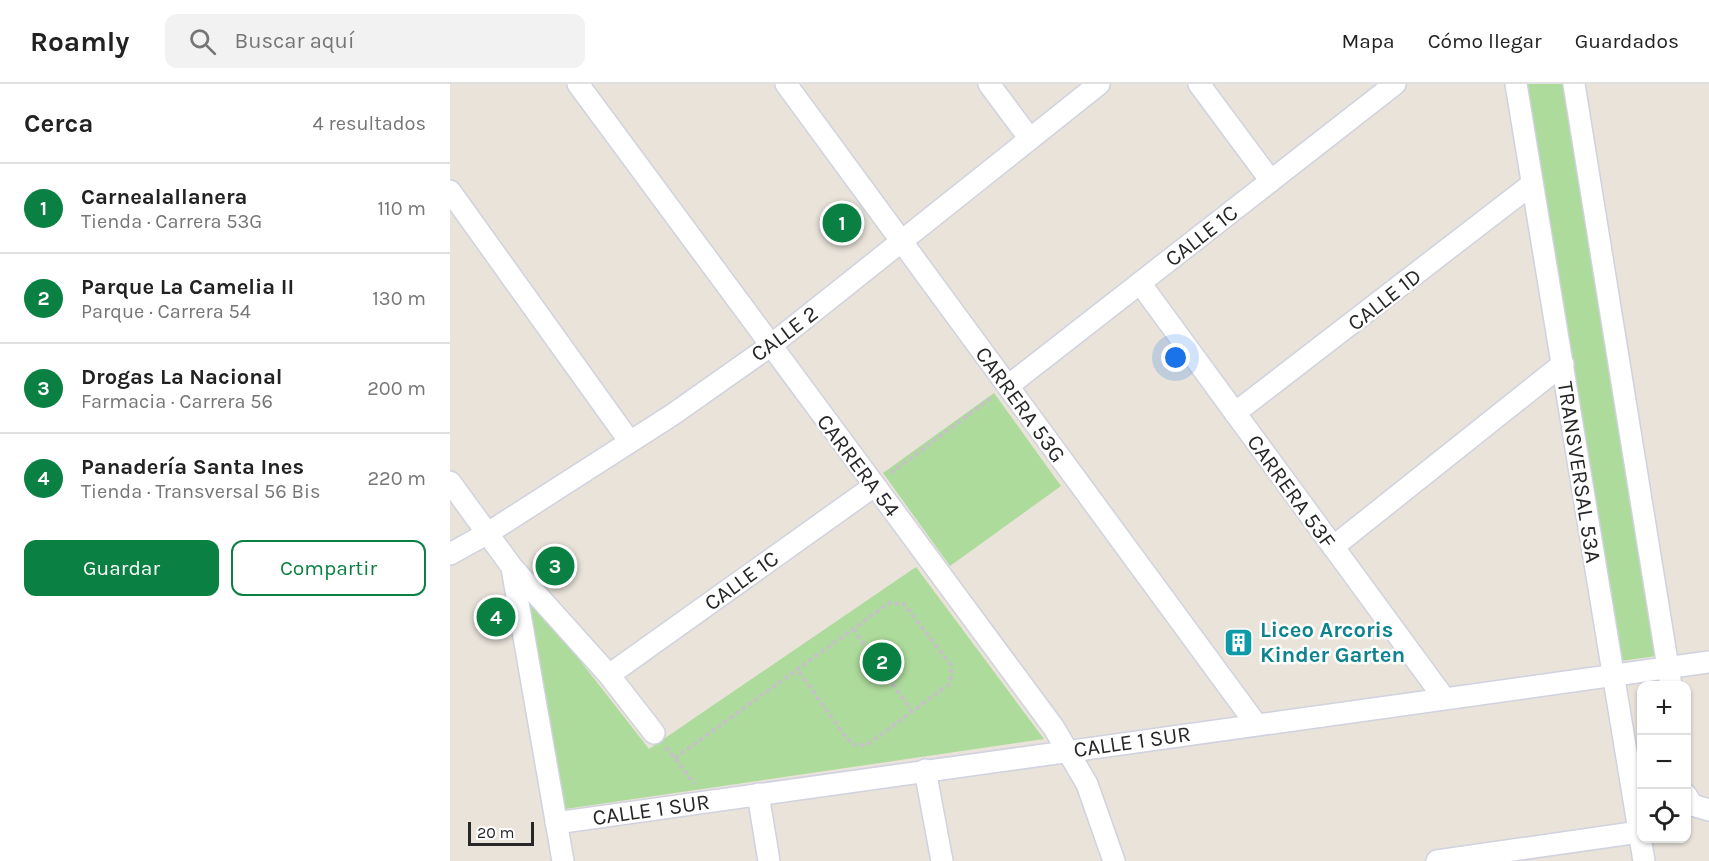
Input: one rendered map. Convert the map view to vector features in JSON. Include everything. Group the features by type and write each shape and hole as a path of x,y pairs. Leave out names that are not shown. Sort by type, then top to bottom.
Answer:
{"street":[{"name":"CARRERA 54","path":"578,84 1054,728 1088,784 1114,861"},
{"name":"CARRERA 53G","path":"786,84 1256,724"},
{"path":"989,84 1030,139"},
{"name":"CALLE 2","path":"450,554 488,534 630,442 770,346 1099,84"},
{"path":"1199,84 1271,181"},
{"name":"CALLE 1C","path":"1008,386 1395,84"},
{"name":"TRANSVERSAL 53A","path":"1516,84 1637,820"},
{"path":"1574,84 1670,677"},
{"name":"CALLE 1D","path":"1235,413 1532,184"},
{"path":"450,191 630,442"},
{"name":"CARRERA 53F","path":"1140,283 1444,698"},
{"path":"1333,547 1563,364"},
{"path":"450,482 512,567 609,675 654,733"},
{"name":"CALLE 1C","path":"609,675 874,486"},
{"path":"512,567 563,861"},
{"name":"CALLE 1 SUR","path":"556,823 1444,698 1612,676 1670,677 1709,662"},
{"path":"925,770 942,861"},
{"path":"758,794 769,861"},
{"path":"1691,803 1709,810"},
{"path":"1437,861 1637,832"},
{"name":"TRANSVERSAL 53A","path":"1641,843 1644,861"}],"path":[{"path":"874,486 1008,386"},
{"path":"675,758 797,669 853,630 889,603 903,604 951,665 952,675 948,685 867,745 856,745 847,739 797,669"},
{"path":"853,630 912,711"},
{"path":"654,733 709,801"}],"green space":[{"path":"1527,84 1563,84 1657,656 1620,661"},
{"path":"994,393 1061,486 950,566 883,473"},
{"path":"916,567 1044,739 565,809 521,585 649,749"}],"place":[{"name":"Carnealallanera","path":"842,223"},
{"name":"Drogas La Nacional","path":"555,566"},
{"name":"Panadería Santa Ines","path":"496,617"},
{"name":"Liceo Arcoris Kinder Garten","path":"1239,642"},
{"name":"Parque La Camelia II","path":"882,662"}]}
